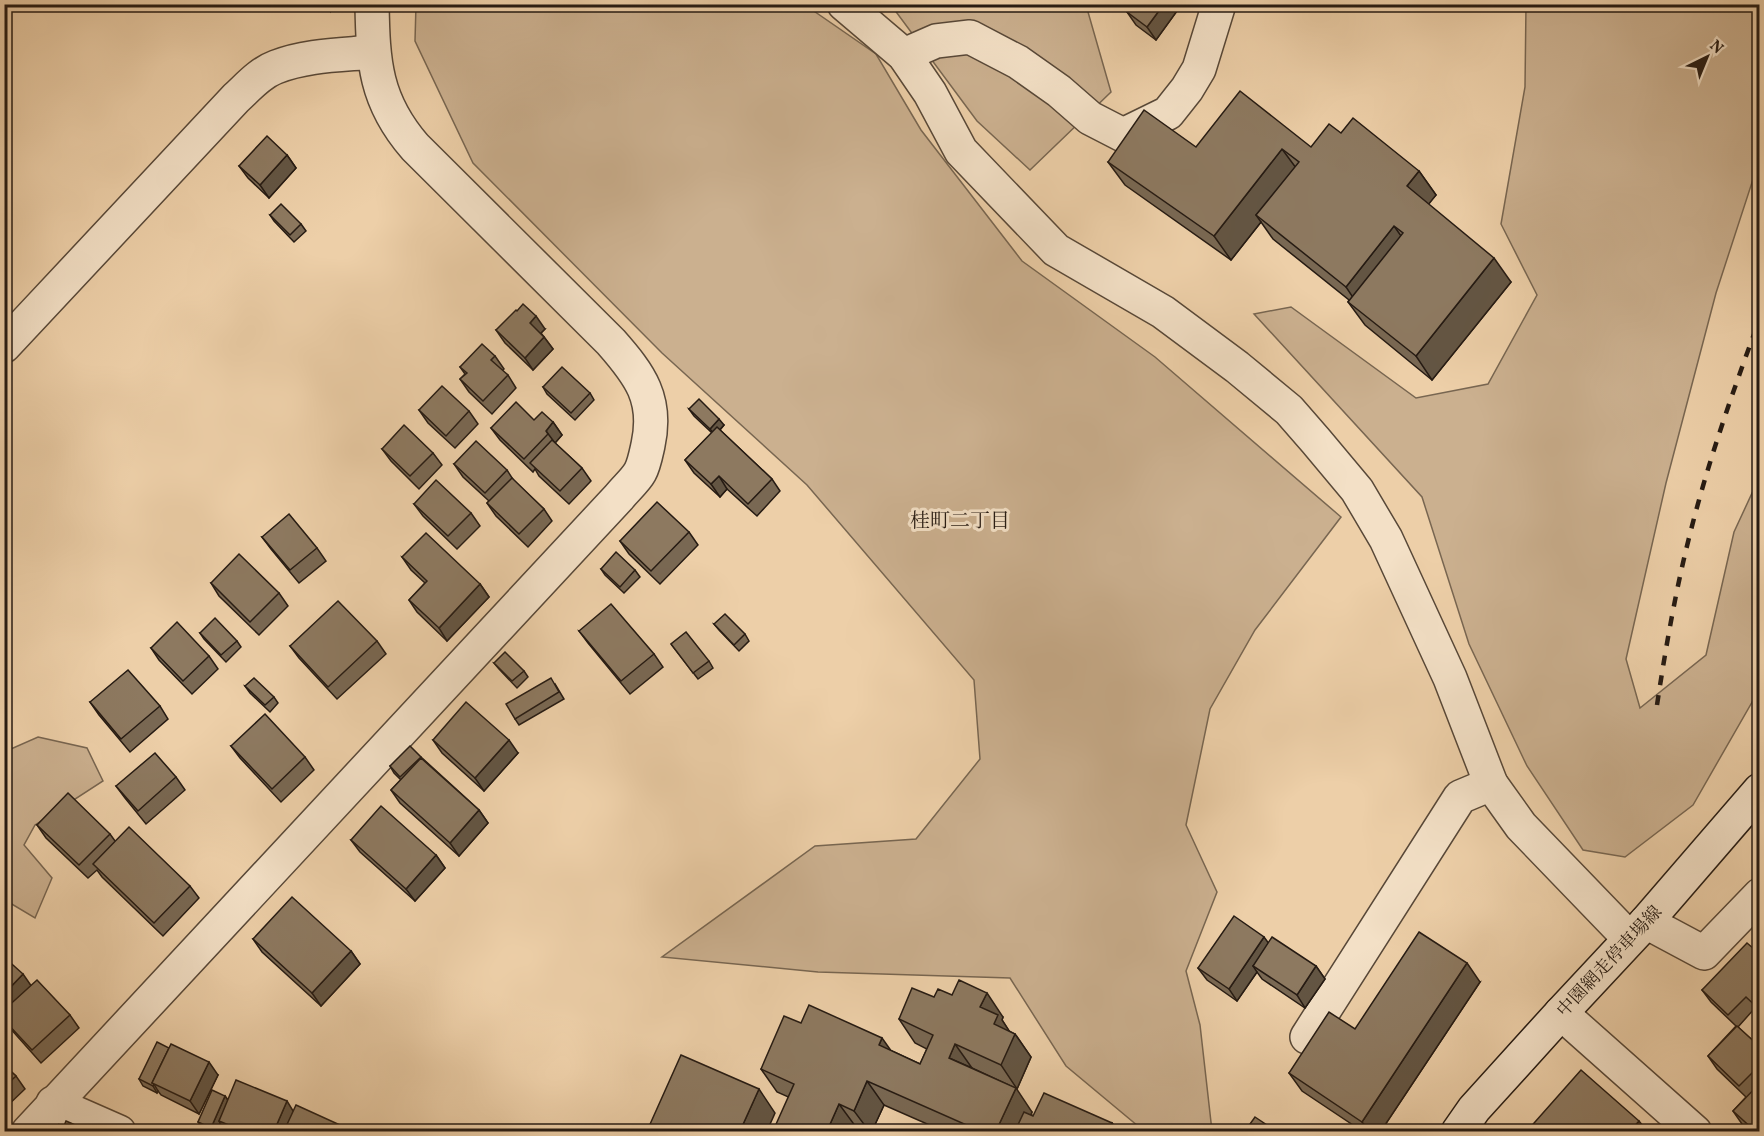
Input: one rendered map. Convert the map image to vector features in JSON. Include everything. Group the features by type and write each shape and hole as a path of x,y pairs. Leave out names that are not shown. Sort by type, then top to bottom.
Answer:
{"street":[{"path":"28,1131 619,497 640,472 646,454 652,419 649,399 633,367 405,136 389,113 373,52 372,4"},
{"path":"844,4 904,55 930,93 961,151 1056,249 1163,312 1237,367 1289,410 1357,490 1386,539 1450,678 1491,784 1521,826 1638,930 1704,953 1760,895"},
{"path":"904,55 936,41 970,37 1018,62 1059,91 1090,118 1123,135 1168,112 1187,89 1199,69 1219,4"},
{"path":"4,346 236,98 260,76 275,67 306,59 373,52"},
{"path":"1306,1037 1460,797 1491,784"},
{"name":"中園網走停車場線","path":"1458,1131 1474,1109 1638,930 1760,790"},
{"path":"1561,1013 1695,1131"},
{"path":"53,1103 119,1131"}],"shaded area":[{"path":"416,5 805,5 876,54 921,130 1022,261 1155,357 1341,517 1255,630 1210,709 1186,825 1217,892 1186,971 1200,1025 1212,1131 1144,1131 1066,1066 1010,978 818,972 662,957 815,846 916,839 980,759 974,680 807,485 662,353 473,163 415,41"},
{"path":"891,5 1086,5 1111,92 1030,170 977,121"},
{"path":"1526,5 1759,5 1759,161 1716,293 1666,483 1626,659 1640,708 1706,655 1734,532 1759,478 1759,690 1693,805 1625,857 1583,850 1527,766 1469,644 1422,497 1254,314 1291,307 1416,398 1488,384 1537,295 1501,224 1525,87"},
{"path":"38,737 87,748 103,781 35,825 24,845 52,878 35,918 5,900 4,752"}],"building":[{"path":"1133,4 1164,4 1147,27 1127,12"},
{"path":"1240,91 1311,147 1329,124 1341,133 1353,118 1419,171 1407,186 1494,258 1416,356 1348,302 1403,233 1394,226 1346,287 1256,215 1299,162 1282,149 1214,236 1108,162 1144,110 1196,147"},
{"path":"267,136 287,155 260,185 239,166"},
{"path":"281,204 301,224 290,235 270,215"},
{"path":"523,304 536,316 530,323 544,337 525,358 496,330"},
{"path":"482,344 495,356 491,360 508,375 483,401 460,379 467,373 460,367"},
{"path":"562,367 590,393 571,413 543,387"},
{"path":"442,386 469,411 446,436 419,410"},
{"path":"699,399 719,419 710,429 689,409"},
{"path":"516,402 534,420 542,412 553,422 546,431 548,434 524,459 491,428"},
{"path":"404,425 433,453 410,476 382,449"},
{"path":"717,427 772,479 748,504 719,476 711,484 685,460"},
{"path":"552,440 582,468 560,491 530,463"},
{"path":"476,441 507,470 485,493 454,464"},
{"path":"512,478 544,509 519,534 487,503"},
{"path":"436,480 471,513 448,536 414,504"},
{"path":"657,502 689,532 651,571 620,541"},
{"path":"289,514 317,548 290,570 262,537"},
{"path":"426,533 480,584 439,628 409,600 427,581 402,557"},
{"path":"616,552 635,570 620,587 601,569"},
{"path":"239,554 279,593 250,622 211,583"},
{"path":"338,601 377,641 328,687 290,646"},
{"path":"611,604 654,654 621,681 579,631"},
{"path":"725,614 745,634 734,645 714,624"},
{"path":"215,618 237,641 221,655 200,633"},
{"path":"177,622 209,656 183,681 151,648"},
{"path":"686,632 709,661 693,673 671,644"},
{"path":"505,652 524,671 512,681 494,663"},
{"path":"128,670 160,706 121,739 90,702"},
{"path":"254,678 274,697 265,705 245,686"},
{"path":"551,678 559,692 515,719 506,704"},
{"path":"466,702 509,740 475,778 433,740"},
{"path":"265,714 305,757 272,789 231,746"},
{"path":"410,746 421,757 400,777 390,766"},
{"path":"155,753 176,777 138,811 116,786"},
{"path":"421,758 479,810 450,843 391,790"},
{"path":"68,793 110,834 79,865 37,825"},
{"path":"381,806 436,855 406,889 351,840"},
{"path":"129,827 190,886 154,923 93,864"},
{"path":"292,897 351,951 312,993 253,939"},
{"path":"1234,916 1264,937 1229,989 1198,968"},
{"path":"1419,932 1467,963 1362,1122 1289,1073 1329,1012 1355,1029"},
{"path":"1272,937 1316,966 1297,995 1253,966"},
{"path":"1747,943 1760,954 1760,1010 1746,997 1728,1015 1702,990"},
{"path":"4,957 23,974 4,994"},
{"path":"37,980 70,1015 32,1050 4,1020 4,1010"},
{"path":"959,980 987,993 980,1007 998,1015 994,1024 1015,1034 1001,1065 955,1044 949,1058 1016,1088 996,1131 980,1131 867,1081 854,1111 839,1104 827,1131 773,1131 794,1084 761,1069 784,1016 801,1023 809,1005 882,1038 879,1045 920,1064 933,1035 899,1019 912,988 934,997 938,989 952,995"},
{"path":"1737,1026 1760,1047 1760,1065 1739,1086 1708,1056"},
{"path":"157,1042 169,1048 152,1083 153,1086 139,1079"},
{"path":"171,1044 209,1062 190,1101 152,1083"},
{"path":"681,1055 759,1089 740,1131 647,1131"},
{"path":"4,1065 16,1076 4,1087"},
{"path":"1581,1070 1639,1121 1630,1131 1527,1131"},
{"path":"236,1080 287,1101 274,1131 243,1131 219,1121"},
{"path":"1760,1083 1760,1131 1755,1131 1733,1111"},
{"path":"212,1090 225,1096 211,1128 198,1122"},
{"path":"1044,1093 1112,1123 1109,1131 1015,1131 1024,1112 1033,1116"},
{"path":"296,1105 351,1130 284,1131"},
{"path":"1255,1117 1276,1131 1245,1131"},
{"path":"66,1121 89,1131 62,1131"}],"railway":[{"path":"1657,705 1676,595 1698,503 1722,424 1760,318"}],"district":[{"name":"桂町二丁目","path":"960,520"}]}
